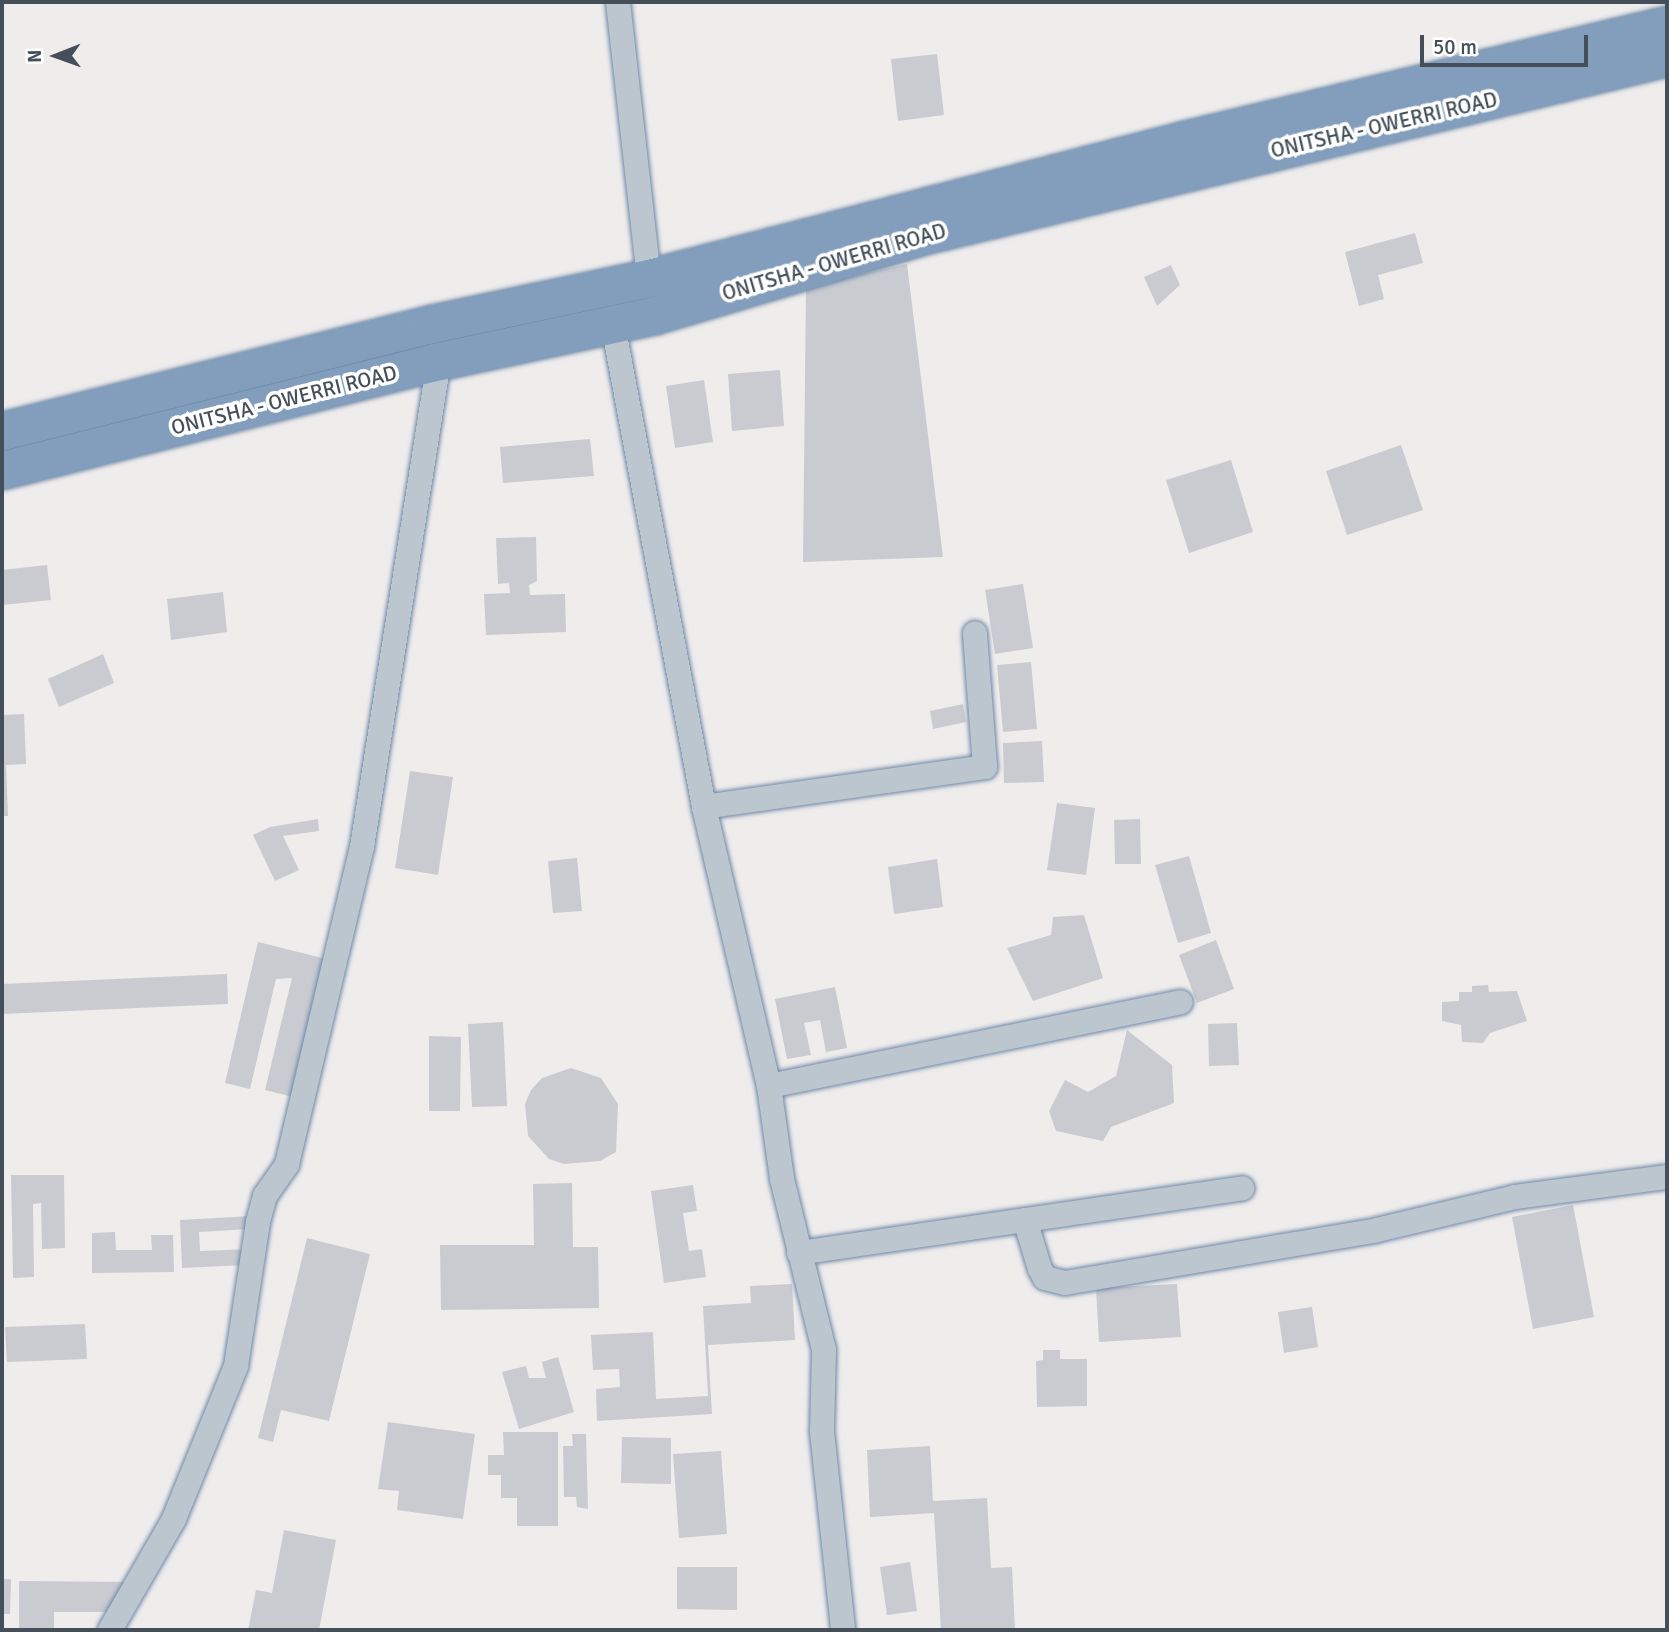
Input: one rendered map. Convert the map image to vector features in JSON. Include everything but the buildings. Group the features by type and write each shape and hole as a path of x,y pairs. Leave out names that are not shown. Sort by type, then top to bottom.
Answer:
{"highway":[{"name":"ONITSHA - OWERRI ROAD","path":"2,431 431,324 649,278 1188,139 1667,25"},
{"name":"ONITSHA - OWERRI ROAD","path":"2,470 439,361 613,325 921,236 1667,57"}],"street":[{"path":"618,2 649,278"},
{"path":"613,325 704,807 769,1086 782,1179 824,1350 822,1432 844,1630"},
{"path":"110,1630 174,1519 236,1366 258,1222 265,1196 287,1164 362,847 439,361"},
{"path":"704,807 985,767 975,633"},
{"path":"769,1086 1181,1002"},
{"path":"1025,1220 1045,1278 1065,1283 1377,1230 1515,1197 1666,1177"},
{"path":"799,1253 1242,1188"}]}
